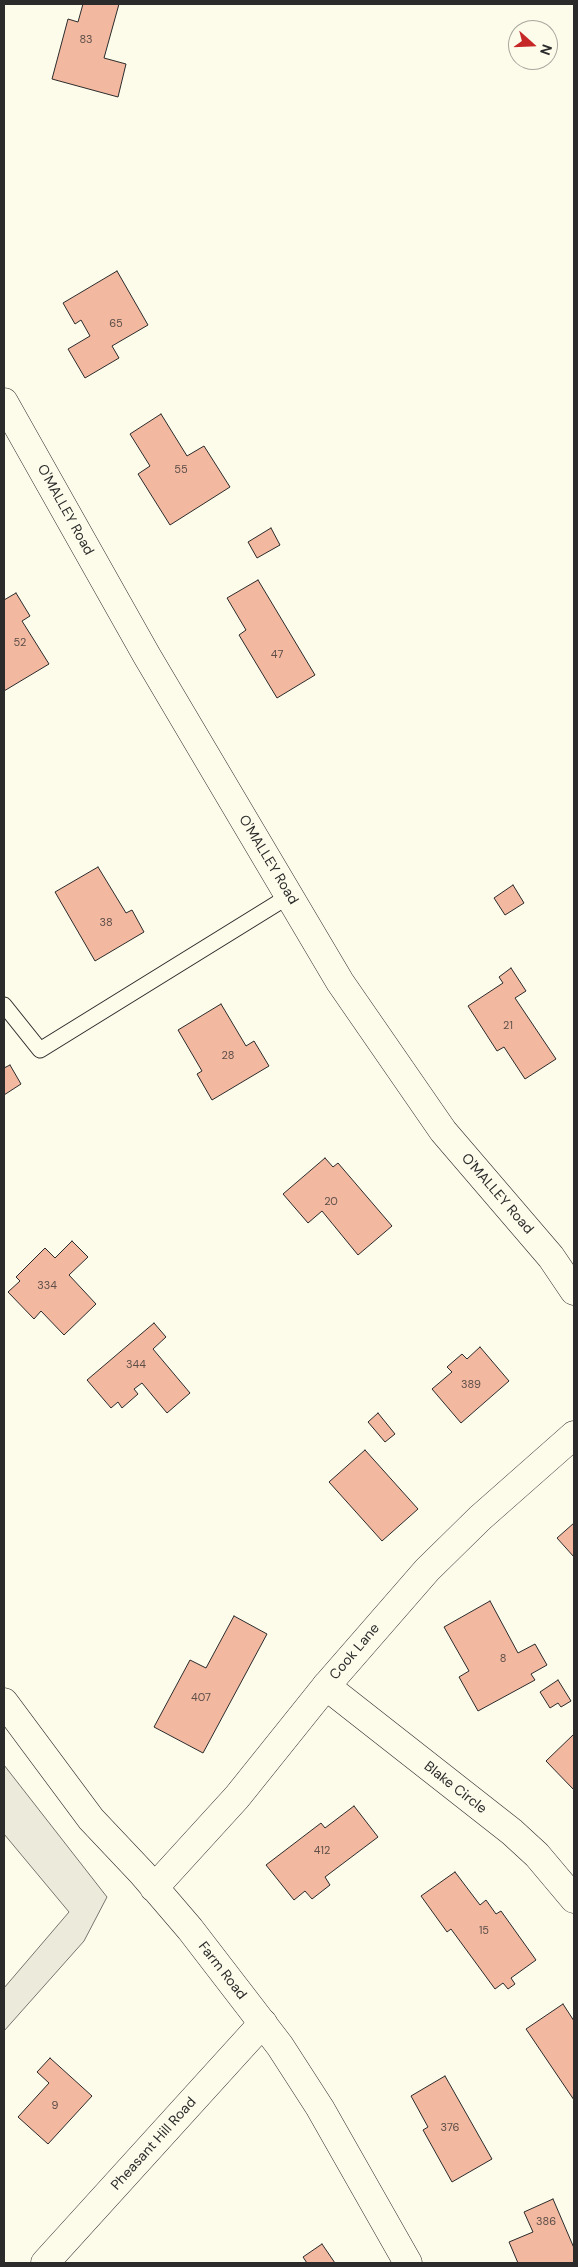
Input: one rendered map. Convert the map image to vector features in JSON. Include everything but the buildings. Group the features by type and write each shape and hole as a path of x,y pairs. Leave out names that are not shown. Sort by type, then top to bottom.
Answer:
{"street":[{"name":"O'MALLEY Road","path":"4,402 147,656 340,982 443,1131 551,1257 574,1291"},
{"name":"Cook Lane","path":"154,1888 237,1797 326,1686 434,1564 480,1518 574,1435"},
{"name":"Blake Circle","path":"326,1686 512,1832 537,1855 574,1899"},
{"name":"Farm Road","path":"4,1702 91,1819 190,1929 263,2023 320,2108 408,2263"},
{"name":"Pheasant Hill Road","path":"45,2263 263,2023"}],"lane":[{"path":"4,1005 40,1050 289,896"}],"shaded area":[{"path":"4,1765 107,1897 84,1941 4,2031 4,1988 69,1912 4,1834"}]}
